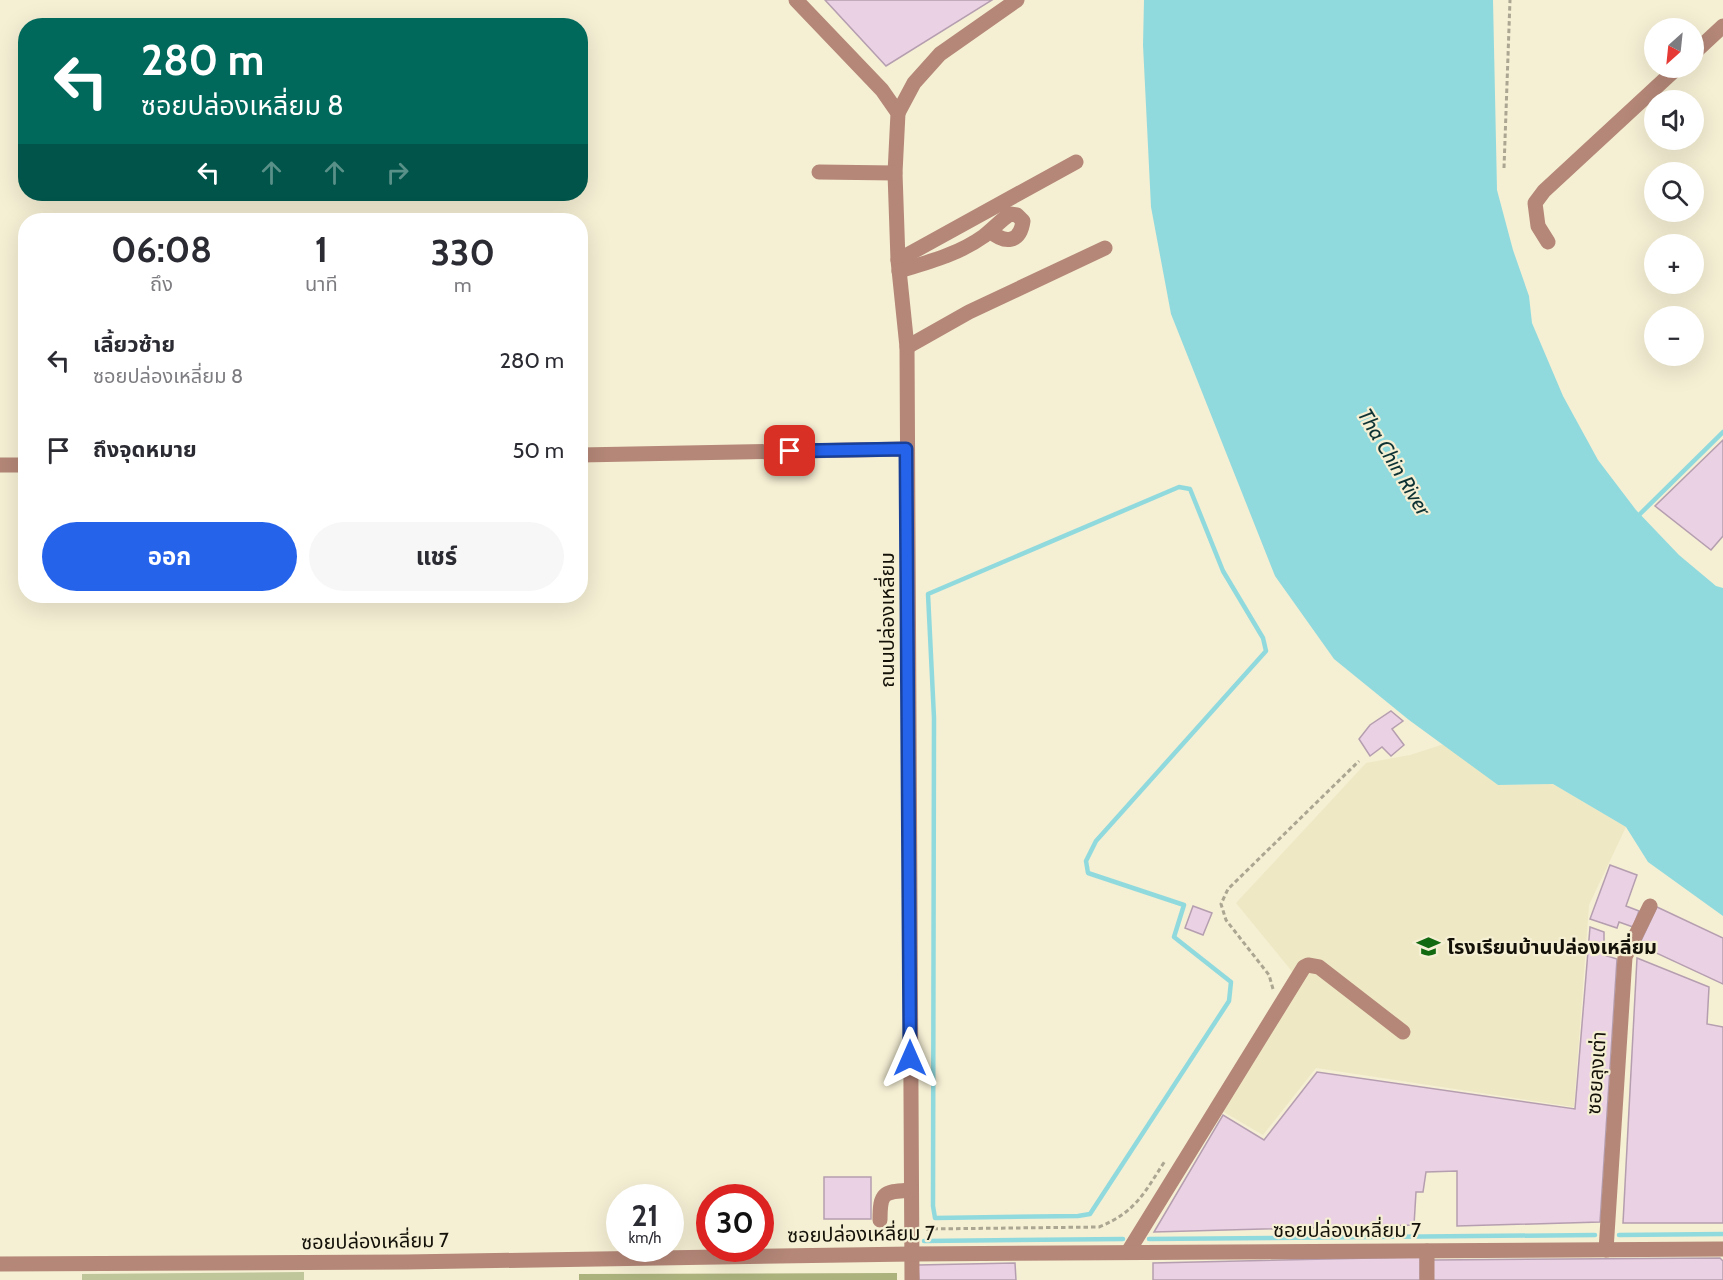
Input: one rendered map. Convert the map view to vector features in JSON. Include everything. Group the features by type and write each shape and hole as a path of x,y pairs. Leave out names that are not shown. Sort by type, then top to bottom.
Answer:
{"street":[{"path":"796,0 882,90 898,113 914,83 940,54 1017,0"},
{"path":"1704,44 1723,26"},
{"path":"1548,242 1538,226 1534,202 1666,78"},
{"name":"ถนนปล่องเหลี่ยม","path":"898,113 896,173 899,266 907,346 912,1280"},
{"path":"899,266 1076,162"},
{"path":"819,172 896,173"},
{"path":"899,266 936,260 956,252 990,231"},
{"path":"907,346 969,312 1105,248"},
{"path":"588,454 906,449"},
{"path":"0,465 18,465"},
{"name":"ซอยลุงเต่า","path":"1606,1250 1625,957 1650,906"},
{"path":"1128,1252 1304,967 1308,965 1319,967 1403,1032"},
{"path":"880,1220 880,1201 884,1194 889,1191 911,1190"},
{"name":"ซอยปล่องเหลี่ยม 7","path":"0,1264 406,1262 1128,1252 1723,1249"},
{"path":"1427,1251 1427,1280"},
{"path":"72,1280 74,1264"}],"path":[{"path":"1504,168 1510,0"},
{"path":"1272,993 1274,986 1269,975 1226,920 1221,904 1228,889 1359,761"},
{"path":"912,1230 1099,1227 1119,1219 1138,1202 1170,1154"}],"shaded area":[{"name":"โรงเรียนบ้านปล่องเหลี่ยม","path":"1444,744 1498,785 1553,784 1626,827 1589,905 1574,1107 1316,1068 1263,1135 1210,1104 1294,974 1236,903 1366,763 1410,755"}],"green space":[{"path":"304,1272 304,1280 82,1280 82,1274"},
{"path":"897,1273 897,1280 579,1280 579,1274"}],"water":[{"name":"Tha Chin River","path":"1144,0 1493,0 1497,190 1513,250 1529,296 1532,323 1563,396 1598,460 1636,510 1679,555 1716,586 1723,588 1723,916 1648,862 1626,827 1553,784 1498,785 1409,720 1334,659 1275,576 1171,314 1151,207 1143,45"}],"building":[{"path":"825,0 992,0 886,66"},
{"path":"1723,440 1723,536 1711,550 1655,506"},
{"path":"1391,711 1403,721 1392,729 1404,745 1391,756 1382,747 1370,756 1359,739 1370,725"},
{"path":"1610,865 1637,875 1626,906 1639,911 1633,927 1619,922 1617,928 1590,919"},
{"path":"1193,906 1212,913 1203,935 1185,928"},
{"path":"1657,907 1723,938 1723,984 1639,945"},
{"path":"1590,927 1604,932 1604,955 1617,959 1600,1222 1457,1226 1457,1171 1426,1172 1423,1192 1416,1192 1414,1225 1154,1232 1223,1115 1264,1140 1317,1072 1575,1109"},
{"path":"1637,958 1709,987 1707,1024 1723,1027 1723,1223 1623,1223"},
{"path":"824,1177 871,1177 871,1219 824,1219"},
{"path":"1420,1257 1420,1280 1153,1280 1153,1263"},
{"path":"1720,1258 1723,1261 1723,1280 1433,1280 1433,1260"},
{"path":"1015,1263 1016,1280 919,1280 918,1265"}],"waterway":[{"path":"1637,517 1723,432"},
{"path":"1179,487 1190,489 1223,571 1263,638 1266,651 1096,841 1086,861 1088,873 1184,905 1174,937 1231,982 1229,1001 1090,1214 935,1218 933,1206 934,718 928,594 1179,487"},
{"path":"1619,1235 1723,1234"},
{"path":"1149,1239 1595,1235"},
{"path":"924,1241 1123,1239"}],"place":[{"name":"โรงเรียนบ้านปล่องเหลี่ยม","path":"1429,947"}],"route":[{"path":"790,451 906,449 910,1058"}]}
